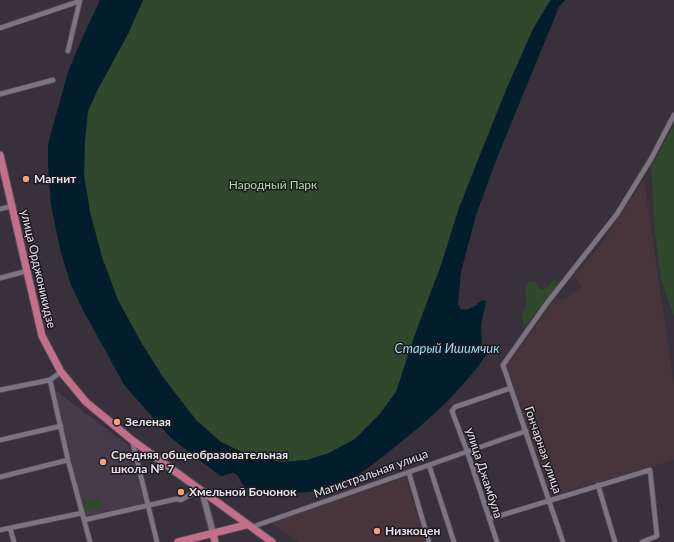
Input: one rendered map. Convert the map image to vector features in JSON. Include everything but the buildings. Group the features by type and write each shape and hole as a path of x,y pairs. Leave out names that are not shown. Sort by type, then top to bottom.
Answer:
{"main road":[{"name":"улица Орджоникидзе","path":"0,155 42,336 61,372 86,402 132,440 272,542"},
{"path":"226,508 233,519 232,524 227,530"},
{"name":"Магистральная улица","path":"178,542 246,524"},
{"path":"213,533 215,542"}],"street":[{"path":"0,28 80,1"},
{"path":"68,52 80,1"},
{"path":"0,94 53,80"},
{"name":"Гончарная улица","path":"564,542 504,365 547,303 617,214 651,159 674,115"},
{"path":"0,209 12,206"},
{"path":"0,278 27,271"},
{"path":"0,390 50,380 61,372"},
{"path":"50,380 68,460 90,542"},
{"name":"улица Джамбула","path":"497,542 452,411 455,407 511,388"},
{"path":"0,440 61,426"},
{"name":"Магистральная улица","path":"246,524 253,528 526,431"},
{"path":"132,440 157,542"},
{"path":"0,477 68,460"},
{"path":"429,465 454,542"},
{"path":"489,519 650,470 656,536 642,542"},
{"path":"409,473 429,542"},
{"path":"598,485 615,542"},
{"path":"84,520 176,499 181,500 202,491 213,533"},
{"path":"0,530 82,513"},
{"path":"10,528 14,542"}],"shaded area":[{"path":"644,180 674,385 674,460 552,496 507,366 556,298 563,300 582,287 574,277 600,246"},
{"name":"Средняя общеобразовательная школа № 7","path":"55,390 130,447 144,503 85,516"},
{"path":"406,477 425,542 298,542 272,523"}],"green space":[{"name":"Народный Парк","path":"143,0 551,0 533,29 477,161 459,208 441,265 414,337 396,392 379,415 355,439 329,453 307,460 282,462 252,457 221,442 196,420 163,377 142,344 118,300 102,257 90,212 84,175 85,140 88,111 98,89 128,34"},
{"path":"674,125 674,317 661,280 655,230 651,167"},
{"path":"554,279 559,283 527,324 524,324 522,317 527,302 525,290 526,284 530,281 537,283 540,290 543,290 549,286"},
{"path":"100,498 102,508 84,511 82,501"}],"water":[{"name":"Старый Ишимчик","path":"100,0 143,0 128,34 98,89 88,111 85,140 84,175 90,212 102,257 118,300 142,344 163,377 196,420 221,442 252,457 282,462 307,460 329,453 355,439 379,415 396,392 414,337 441,265 459,208 506,90 533,29 548,4 551,0 565,0 559,7 497,158 476,215 461,272 458,304 461,309 470,309 482,300 486,301 481,325 482,346 483,348 489,348 489,351 468,379 431,417 377,461 349,480 327,489 275,494 248,489 244,486 237,474 234,473 223,476 219,475 171,438 125,386 84,312 71,285 61,253 51,205 48,144 68,72"}],"place":[{"name":"Магнит","path":"26,179"},
{"name":"Зеленая","path":"117,422"},
{"name":"Средняя общеобразовательная школа № 7","path":"103,462"},
{"name":"Хмельной Бочонок","path":"181,492"},
{"name":"Низкоцен","path":"377,531"}]}
